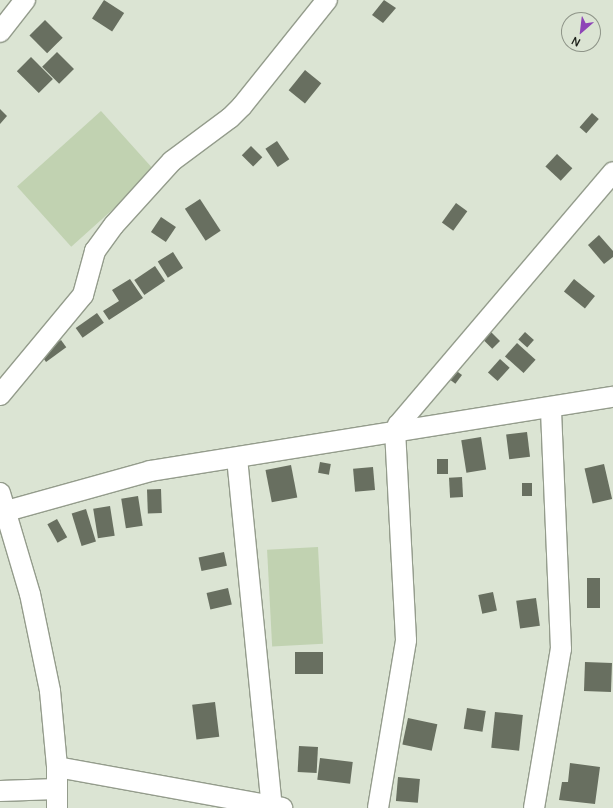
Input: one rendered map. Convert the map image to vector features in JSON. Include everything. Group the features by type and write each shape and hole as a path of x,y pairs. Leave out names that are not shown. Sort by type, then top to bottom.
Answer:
{"street":[{"path":"0,32 25,0"},
{"path":"0,394 82,295 95,251 114,225 172,161 230,118 242,106 327,0"},
{"path":"378,808 406,640 395,433 398,425 613,172"},
{"path":"0,792 57,799 57,767 50,691 39,633 4,502 150,471 613,397"},
{"path":"534,808 562,649 550,408"},
{"path":"57,767 219,802 277,807 237,458"}],"green space":[{"path":"101,111 155,171 71,247 17,187"},
{"path":"318,547 323,644 272,647 267,550"}],"building":[{"path":"104,0 124,13 112,32 92,18"},
{"path":"384,0 396,8 383,23 372,15"},
{"path":"45,20 63,38 47,53 29,36"},
{"path":"57,52 74,69 59,84 42,67"},
{"path":"31,57 53,79 39,93 17,71"},
{"path":"305,70 321,83 305,103 289,90"},
{"path":"0,109 7,116 0,124"},
{"path":"592,113 599,119 586,133 580,127"},
{"path":"277,141 289,159 278,167 265,149"},
{"path":"251,146 262,157 253,167 242,155"},
{"path":"557,154 572,168 561,181 545,166"},
{"path":"200,199 221,231 206,241 185,209"},
{"path":"456,203 467,211 453,231 442,222"},
{"path":"161,217 176,227 166,242 151,232"},
{"path":"599,235 613,251 613,257 604,264 588,245"},
{"path":"173,252 183,268 168,278 158,262"},
{"path":"155,266 165,281 144,295 134,280"},
{"path":"130,279 143,298 109,320 103,311 119,301 112,290"},
{"path":"574,279 595,296 585,308 564,291"},
{"path":"97,313 104,323 83,338 76,328"},
{"path":"488,329 500,341 492,349 480,337"},
{"path":"525,332 534,340 527,347 518,339"},
{"path":"61,340 66,347 46,362 41,355"},
{"path":"517,343 536,360 524,373 505,356"},
{"path":"500,359 510,368 498,381 488,372"},
{"path":"454,369 462,375 455,384 447,378"},
{"path":"527,432 530,457 509,459 506,435"},
{"path":"481,437 486,470 466,473 461,440"},
{"path":"437,459 448,459 448,474 437,474"},
{"path":"320,462 331,464 329,475 318,473"},
{"path":"604,464 612,499 593,504 585,468"},
{"path":"291,465 297,497 272,502 265,470"},
{"path":"373,467 375,490 355,492 353,469"},
{"path":"462,477 463,497 450,498 449,478"},
{"path":"522,483 532,483 532,496 522,496"},
{"path":"147,489 161,489 162,513 148,513"},
{"path":"138,496 143,526 126,528 121,499"},
{"path":"110,506 115,536 98,538 93,509"},
{"path":"86,509 96,542 82,546 72,513"},
{"path":"57,519 67,537 58,543 47,524"},
{"path":"224,552 227,566 201,571 199,557"},
{"path":"587,578 600,578 600,608 587,608"},
{"path":"228,588 232,605 210,610 207,593"},
{"path":"493,592 497,611 482,614 478,595"},
{"path":"536,598 540,626 520,629 516,601"},
{"path":"295,652 323,652 323,674 295,674"},
{"path":"585,662 612,663 611,692 584,691"},
{"path":"215,702 219,737 196,740 192,705"},
{"path":"467,708 486,711 482,732 464,729"},
{"path":"495,712 523,715 519,751 491,748"},
{"path":"408,718 437,724 432,751 402,744"},
{"path":"299,746 318,747 317,773 298,772"},
{"path":"320,758 353,762 350,784 317,780"},
{"path":"570,763 600,767 595,804 559,800 562,782 568,782"},
{"path":"398,777 420,779 418,803 396,801"}]}
